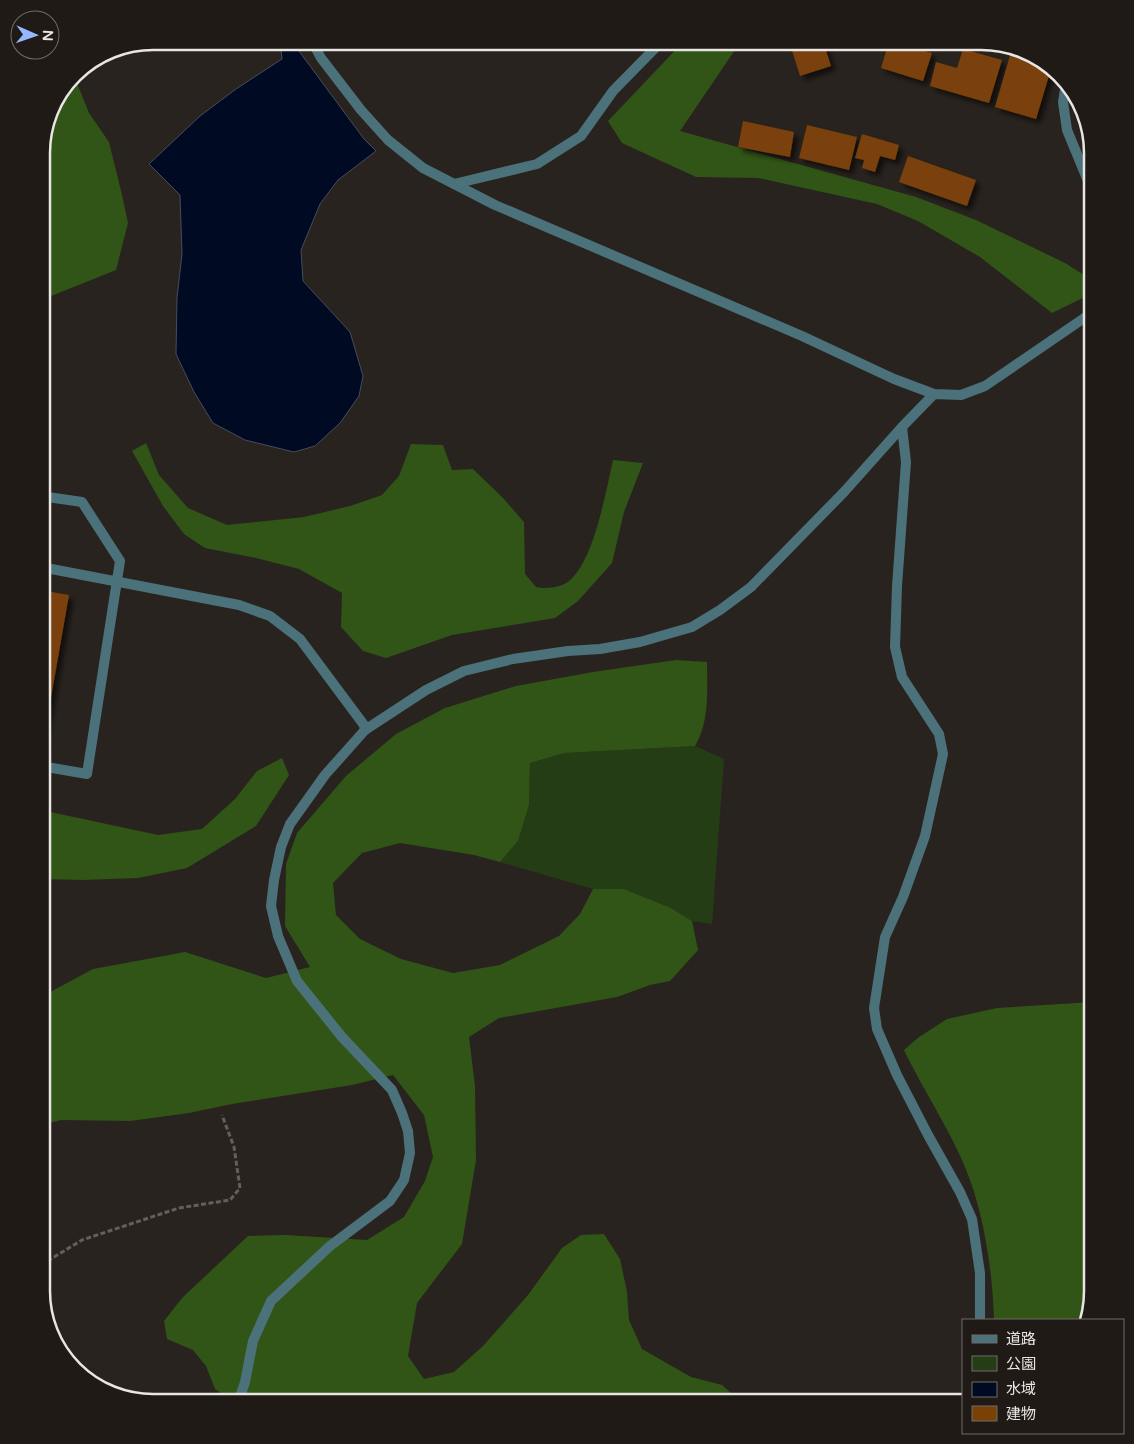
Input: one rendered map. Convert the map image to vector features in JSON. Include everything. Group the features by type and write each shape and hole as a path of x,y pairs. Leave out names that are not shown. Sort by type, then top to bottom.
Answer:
{"street":[{"path":"317,50 361,110 388,140 423,168 495,205 802,336 894,379 934,394 960,395 985,386 1084,318"},
{"path":"454,184 536,164 580,136 613,91 653,50"},
{"path":"1065,93 1063,102 1067,130 1084,171"},
{"path":"241,1394 253,1341 271,1301 330,1246 390,1201 404,1180 410,1153 408,1131 392,1090 342,1037 297,982 278,936 271,906 281,847 290,824 325,775 365,730 426,690 464,671 513,659 568,651 600,649 640,642 692,627 720,610 751,587 844,492 934,394"},
{"path":"902,427 906,462 894,647 902,677 939,734 943,754 925,836 903,897 885,937 874,1008 877,1029 896,1075 960,1192 972,1219 980,1273 980,1319"},
{"path":"50,497 82,502 120,561 87,774 50,768"},
{"path":"50,569 239,605 270,616 300,639 364,725 365,730"}],"path":[{"path":"50,1260 90,1237 179,1208 230,1200 240,1188 234,1147 222,1115"}],"green space":[{"path":"675,50 735,50 680,131 916,197 976,220 1065,263 1084,275 1084,297 1052,313 980,257 918,221 877,204 758,178 696,177 622,143 608,121"},
{"path":"77,83 89,113 109,142 128,223 116,270 50,296 50,147 58,114 71,90"},
{"path":"146,443 159,475 188,508 227,525 304,517 350,506 382,495 399,476 411,444 443,445 452,470 473,469 503,498 524,522 525,574 536,587 545,588 558,587 569,581 578,571 585,558 598,525 613,460 643,463 624,512 612,563 578,601 555,618 452,635 386,658 363,651 341,627 342,593 299,569 205,548 184,534 163,506 132,451"},
{"path":"676,660 707,662 705,716 700,736 695,746 565,753 530,763 529,805 518,841 500,862 474,855 400,843 362,853 333,883 336,915 360,939 401,959 453,973 500,965 559,936 580,914 593,889 624,889 671,908 692,921 698,950 670,981 650,985 617,997 499,1018 469,1037 475,1086 476,1160 462,1244 417,1303 408,1356 424,1379 454,1372 483,1346 528,1295 562,1248 581,1235 604,1234 620,1259 627,1292 629,1320 642,1349 691,1377 722,1385 732,1394 222,1394 215,1389 206,1366 193,1350 167,1339 164,1321 182,1298 248,1236 285,1235 367,1240 404,1217 425,1181 433,1157 424,1115 393,1075 352,1085 232,1104 189,1113 130,1121 61,1120 50,1123 50,992 93,969 185,952 266,978 310,967 285,926 286,864 297,833 346,776 396,734 445,708 516,686"},
{"path":"695,746 724,759 712,924 692,921 671,908 624,889 593,889 500,862 518,841 529,805 530,763 565,753"},
{"path":"282,758 289,775 256,826 187,868 138,878 50,879 50,812 158,835 202,829 235,799 257,771"},
{"path":"1084,1003 1084,1297 1080,1319 994,1319 987,1249 980,1213 970,1180 948,1131 904,1050 919,1037 947,1019 997,1008"}],"water":[{"path":"281,50 298,50 364,139 376,151 338,180 320,204 301,250 303,281 350,332 363,376 359,396 340,423 315,446 294,452 245,440 213,423 194,392 176,354 177,298 182,254 180,195 149,164 200,116 236,89 282,59"}],"building":[{"path":"792,50 826,50 831,66 800,76"},
{"path":"886,50 921,50 932,53 923,81 881,68"},
{"path":"963,50 1002,60 989,103 930,86 936,62 957,68"},
{"path":"1010,55 1032,64 1049,76 1036,119 995,107"},
{"path":"743,121 794,132 790,157 738,147"},
{"path":"807,125 857,137 849,170 799,158"},
{"path":"862,134 899,145 895,160 880,156 875,172 862,168 864,160 855,158"},
{"path":"908,156 976,180 967,206 899,182"},
{"path":"50,592 69,595 50,703"}]}
